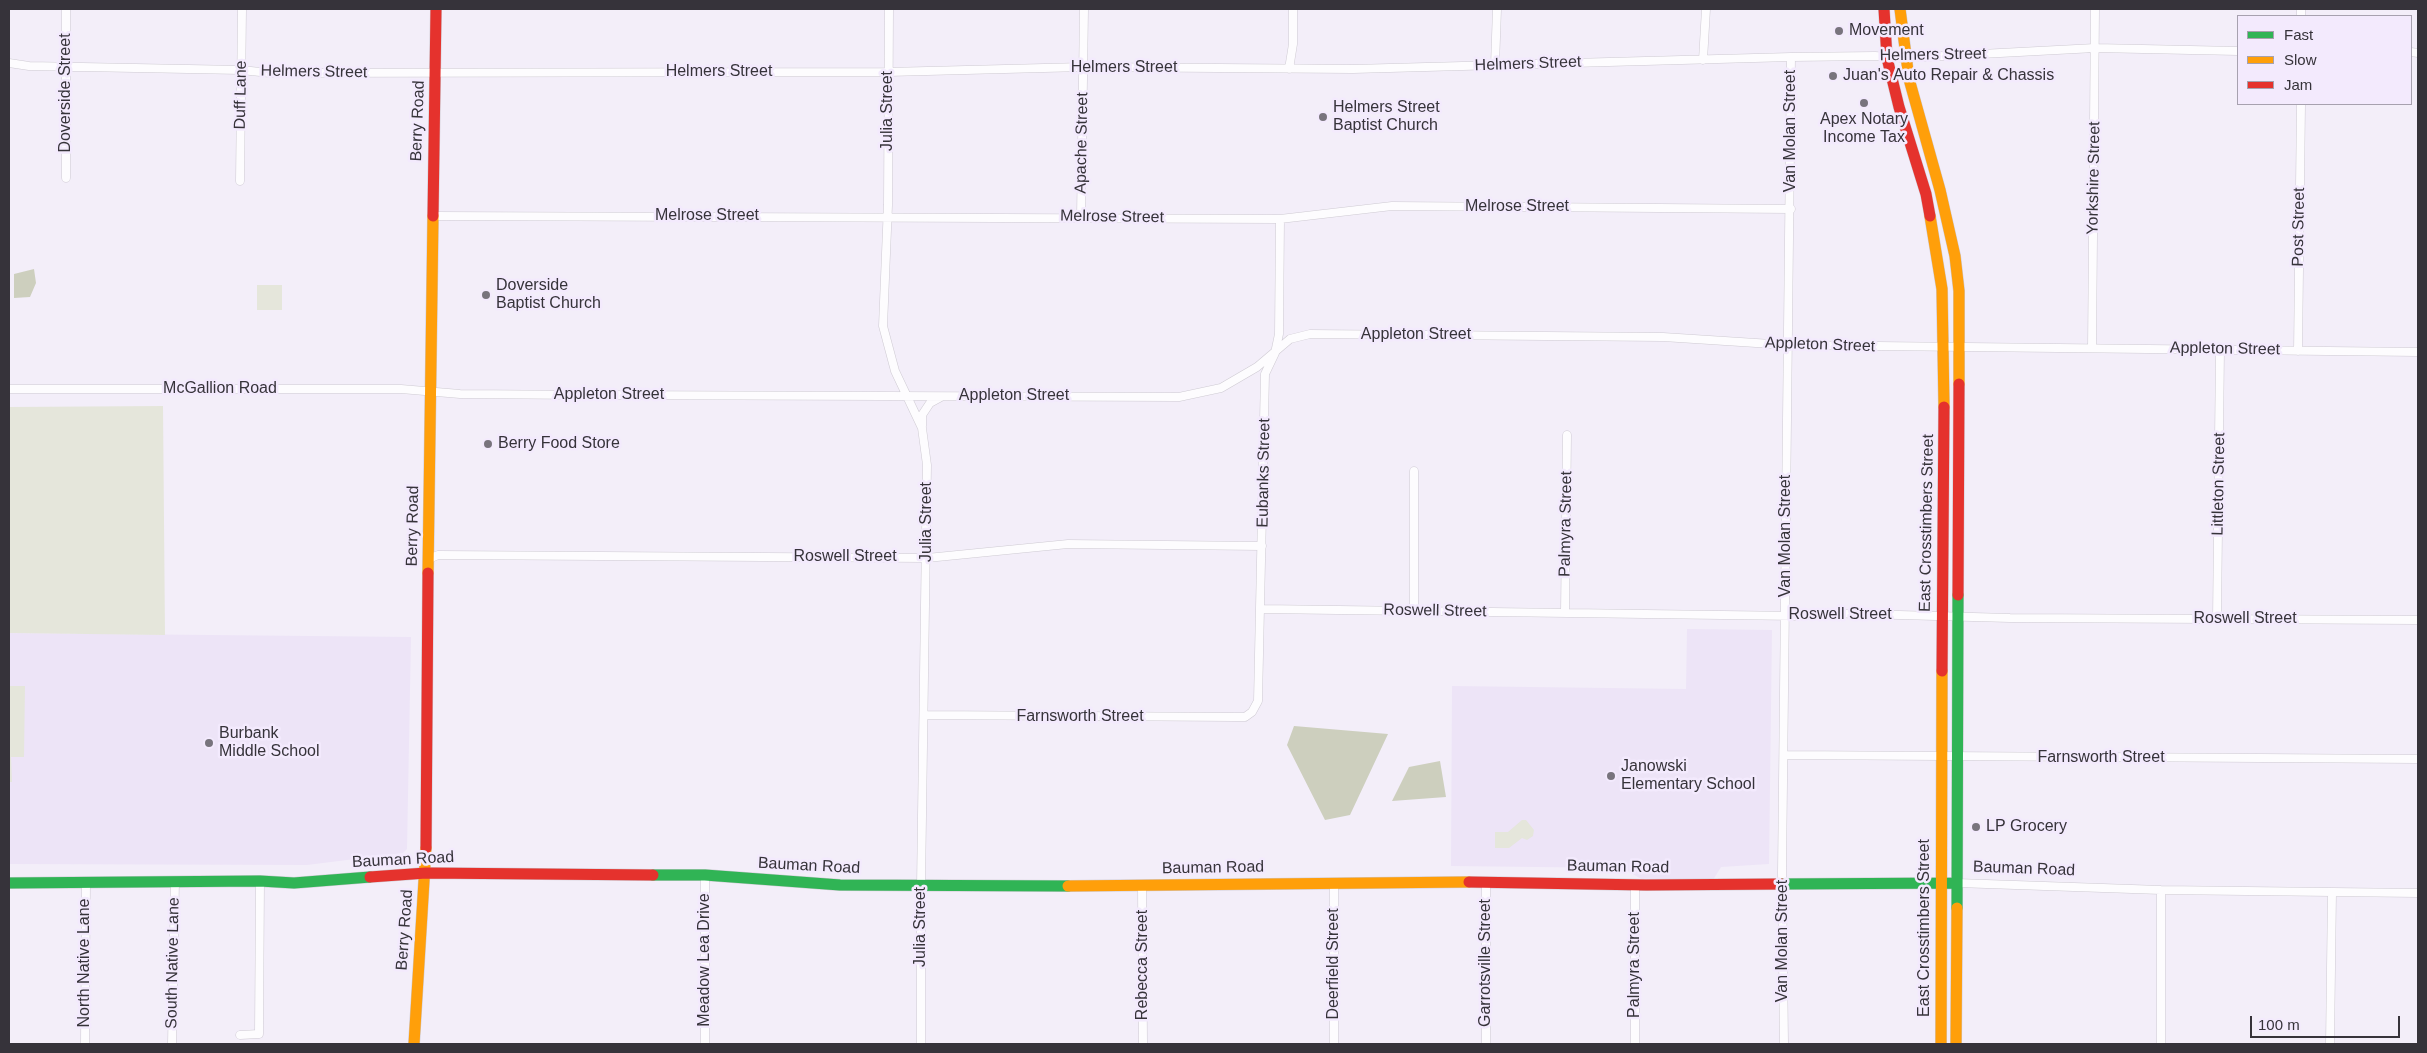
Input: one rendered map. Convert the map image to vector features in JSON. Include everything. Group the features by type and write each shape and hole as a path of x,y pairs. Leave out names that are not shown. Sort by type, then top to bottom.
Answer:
{"street":[{"name":"Doverside Street","path":"66,9 66,178"},
{"name":"Duff Lane","path":"240,180 242,9"},
{"name":"Berry Road","path":"414,1044 426,873 436,9"},
{"name":"Julia Street","path":"889,9 888,218 883,326 895,371 905,396 922,428 927,466 921,886 921,1044"},
{"name":"Apache Street","path":"1081,217 1084,9"},
{"path":"1289,69 1293,44 1293,9"},
{"path":"1495,65 1497,9"},
{"path":"1703,60 1706,9"},
{"name":"East Crosstimbers Street","path":"1884,9 1887,58 1899,107 1914,150 1926,194 1942,289 1944,502 1940,757 1941,1044"},
{"name":"East Crosstimbers Street","path":"1900,9 1905,58 1914,100 1940,190 1958,275 1960,346 1956,1044"},
{"name":"Yorkshire Street","path":"2092,348 2095,9"},
{"name":"Helmers Street","path":"9,63 28,66 241,70 270,73 888,72 1083,67 1289,69 1792,57 1875,56 1905,58 2095,48 2237,51"},
{"name":"Van Molan Street","path":"1784,1044 1782,884 1787,345 1791,209 1792,57"},
{"name":"Post Street","path":"2298,351 2301,105"},
{"path":"1926,194 1940,190"},
{"name":"Melrose Street","path":"433,216 1280,219 1392,206 1791,209"},
{"name":"Eubanks Street","path":"1236,718 1245,717 1252,712 1258,701 1265,374 1275,353 1279,334 1280,219"},
{"path":"1279,334 1290,339"},
{"name":"Appleton Street","path":"431,391 572,395 1179,397 1221,388 1257,368 1290,339 1310,334 1663,337 1787,345 2418,352"},
{"name":"Littleton Street","path":"2217,619 2220,350"},
{"path":"1257,368 1265,374"},
{"name":"McGallion Road","path":"9,389 401,389 431,391"},
{"path":"922,428 922,415 930,403 942,396"},
{"name":"Palmyra Street","path":"1565,613 1567,435"},
{"path":"1414,471 1414,611"},
{"path":"1944,502 1958,503"},
{"name":"Roswell Street","path":"429,559 438,555 927,558 1068,544 1262,546"},
{"name":"Roswell Street","path":"1261,609 2418,620"},
{"name":"Farnsworth Street","path":"924,715 1236,718"},
{"name":"Farnsworth Street","path":"1784,755 2418,759"},
{"name":"Bauman Road","path":"9,883 175,881 294,883 426,873 705,875 814,885 1142,886 1486,882 1635,885 1957,883 2162,890 2418,894"},
{"name":"Meadow Lea Drive","path":"705,875 705,1044"},
{"name":"South Native Lane","path":"172,1044 175,881"},
{"path":"240,1035 259,1034 260,881"},
{"name":"North Native Lane","path":"84,1044 86,882"},
{"name":"Garrotsville Street","path":"1486,882 1486,1044"},
{"name":"Deerfield Street","path":"1334,883 1334,1044"},
{"name":"Palmyra Street","path":"1635,885 1635,1044"},
{"name":"Rebecca Street","path":"1142,886 1143,1044"},
{"path":"2161,1044 2162,890"},
{"path":"2330,1044 2332,892"},
{"path":"1941,1022 1956,1022"}],"shaded area":[{"path":"257,285 282,285 282,310 257,310"},
{"path":"163,406 165,635 9,633 9,407"},
{"name":"Janowski Elementary School","path":"1687,629 1772,630 1769,864 1721,867 1713,880 1645,881 1622,868 1451,866 1452,686 1686,689"},
{"name":"Burbank Middle School","path":"9,633 411,637 407,849 403,853 307,865 9,864"},
{"path":"9,686 25,686 24,757 11,757 12,782 9,782"},
{"path":"1522,820 1526,820 1534,830 1533,836 1527,840 1522,838 1509,848 1495,848 1495,832 1508,832"}],"green space":[{"path":"34,269 36,283 30,297 14,298 14,274"},
{"path":"1294,726 1388,734 1350,815 1325,820 1287,745"},
{"path":"1440,761 1446,797 1392,801 1409,767"}],"traffic: fast":[{"path":"1957,908 1958,595"},
{"path":"653,875 705,875 840,885 1068,886"},
{"path":"9,883 260,881 294,883 370,877"},
{"path":"1782,884 1957,883"}],"traffic: slow":[{"path":"1900,9 1909,79 1940,190 1955,256 1959,291 1959,384"},
{"path":"428,573 433,216"},
{"path":"1930,216 1942,289 1944,407"},
{"path":"1941,1044 1942,671"},
{"path":"414,1044 426,848"},
{"path":"1068,886 1469,882"},
{"path":"1956,1044 1957,908"}],"traffic: jam":[{"path":"433,216 436,9"},
{"path":"1884,9 1887,58 1899,107 1926,194 1930,216"},
{"path":"1958,595 1959,384"},
{"path":"1942,671 1944,407"},
{"path":"426,848 428,573"},
{"path":"370,877 426,873 653,875"},
{"path":"1469,882 1646,885 1782,884"}],"place":[{"name":"Movement","path":"1839,31"},
{"name":"Juan's Auto Repair & Chassis","path":"1833,76"},
{"name":"Apex Notary Income Tax","path":"1864,103"},
{"name":"Helmers Street Baptist Church","path":"1323,117"},
{"name":"Doverside Baptist Church","path":"486,295"},
{"name":"Berry Food Store","path":"488,444"},
{"name":"Burbank Middle School","path":"209,743"},
{"name":"Janowski Elementary School","path":"1611,776"},
{"name":"LP Grocery","path":"1976,827"}]}
